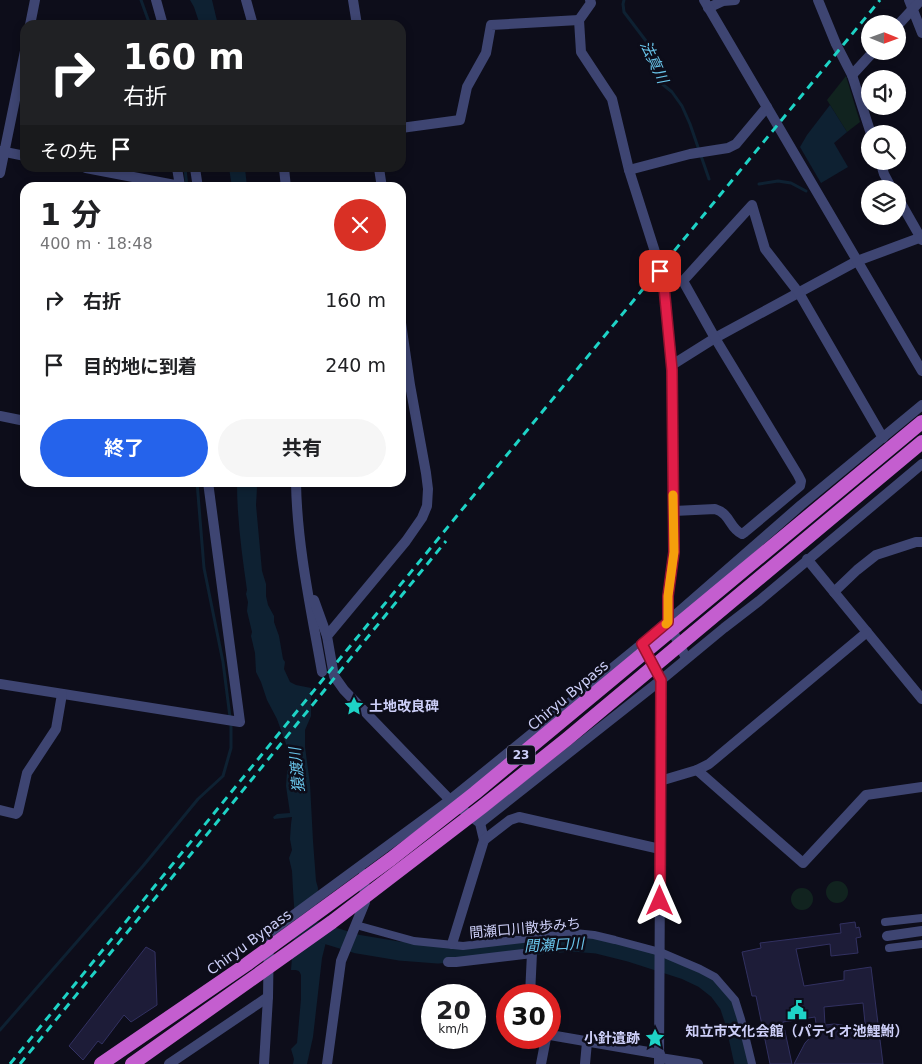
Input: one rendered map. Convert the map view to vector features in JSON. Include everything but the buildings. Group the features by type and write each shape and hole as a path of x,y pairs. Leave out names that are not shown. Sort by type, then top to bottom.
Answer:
{"highway":[{"name":"Chiryu Bypass","path":"101,1064 247,964 391,859 475,793 922,422"},
{"name":"23","path":"132,1064 332,922 482,807 567,739 922,442"}],"street":[{"path":"31,20 35,0"},
{"path":"156,0 162,20"},
{"path":"246,0 252,20"},
{"path":"353,0 356,20"},
{"path":"590,0 591,3 579,20 581,52 612,99 629,170 656,255 664,287 672,365 674,510 674,552 668,596 668,622 686,658"},
{"path":"735,0 706,4 922,371"},
{"path":"818,0 836,44 852,75 868,125"},
{"path":"904,15 911,4 920,0"},
{"path":"911,4 922,33"},
{"path":"406,127 460,120 467,87 486,53 491,25 579,20"},
{"path":"852,75 866,60"},
{"path":"0,173 2,151 20,73"},
{"path":"629,170 690,154 728,148 736,144 767,107"},
{"path":"2,151 20,155"},
{"path":"107,172 159,182"},
{"path":"674,510 716,509 722,511 737,531 742,534 800,486 801,481 798,475 715,338 683,281 752,205 765,249 799,293 883,438"},
{"path":"672,365 715,338 857,261 921,238 906,212"},
{"path":"328,636 406,542 422,518 426,506 428,489 426,473 406,357"},
{"path":"264,1064 269,933 450,800 642,644 801,505 922,405"},
{"path":"0,416 20,420"},
{"path":"480,823 759,601 922,464"},
{"path":"0,684 240,722 209,487"},
{"path":"296,487 296,510 304,572 322,672"},
{"path":"834,592 876,555 916,542 922,542"},
{"path":"808,559 922,699"},
{"path":"304,572 328,636 334,676 344,690 450,800 480,823 484,840 452,944"},
{"path":"660,781 697,770 709,764 867,632"},
{"path":"642,644 661,680 660,1059"},
{"path":"0,810 16,814 18,812 27,773 56,729 62,694"},
{"path":"697,770 803,863 866,795 922,787"},
{"path":"484,840 510,820 519,817 660,849"},
{"path":"327,1064 341,961 365,902 364,863"},
{"path":"886,922 922,918"},
{"name":"間瀬口川散歩みち","path":"356,924 414,941 463,946 575,933 594,935 660,953 716,977 735,1000 752,1064"},
{"path":"887,936 922,931"},
{"path":"889,948 922,944"},
{"path":"448,962 532,953 531,984"},
{"path":"169,1064 268,996"},
{"path":"561,1037 660,1059 698,1064"},
{"path":"584,1064 587,1042"},
{"path":"541,1064 544,1049"}],"green space":[{"path":"846,76 860,122 847,132 827,100"},
{"path":"837,881 845,884 848,892 845,900 837,903 829,900 826,892 829,884"},
{"path":"802,888 810,891 813,899 810,907 802,910 794,907 791,899 794,891"}],"water":[{"path":"190,0 212,0 217,20 198,20"},
{"path":"830,105 847,132 834,143 848,167 821,183 800,147"},
{"path":"230,172 245,172 246,182 231,182"},
{"name":"猿渡川","path":"237,487 257,487 256,505 262,571 266,584 268,605 274,616 285,662 284,669 290,682 311,688 311,716 305,730 305,747 310,784 318,888 315,927 333,933 332,939 327,938 322,958 313,1037 307,1064 293,1064 294,1059 291,1049 297,1043 301,999 301,975 296,970 291,970 295,920 292,871 289,858 292,850 290,839 292,817 274,819 273,817 277,814 290,813 286,786 287,772 290,765 286,744 277,719 256,672 252,632 247,611 247,590"}],"waterway":[{"path":"141,0 148,20"},
{"name":"法真川","path":"624,0 624,12 646,41 654,60 654,69 661,83 672,92 682,106 709,179"},
{"path":"185,172 186,182"},
{"name":"法真川","path":"759,184 778,181 791,183 806,191"},
{"path":"0,1030 143,866 198,799 223,776 231,748 231,725 223,662 204,568 197,487"},
{"name":"間瀬口川","path":"308,929 357,944 399,951 438,954 572,942 597,944 629,952 685,970 704,979 718,990 729,1005 744,1064"}],"railway":[{"path":"10,1064 880,0"},
{"path":"20,1064 446,541"}],"slow traffic":[{"path":"666,624 668,622 668,596 674,552 673,495"}],"place":[{"name":"土地改良碑","path":"354,706"},
{"name":"知立市文化会館（パティオ池鯉鮒）","path":"797,1010"},
{"name":"小針遺跡","path":"655,1038"}],"route":[{"path":"660,271 664,287 672,365 674,552 668,596 668,622 642,644 661,680 660,901"}]}
